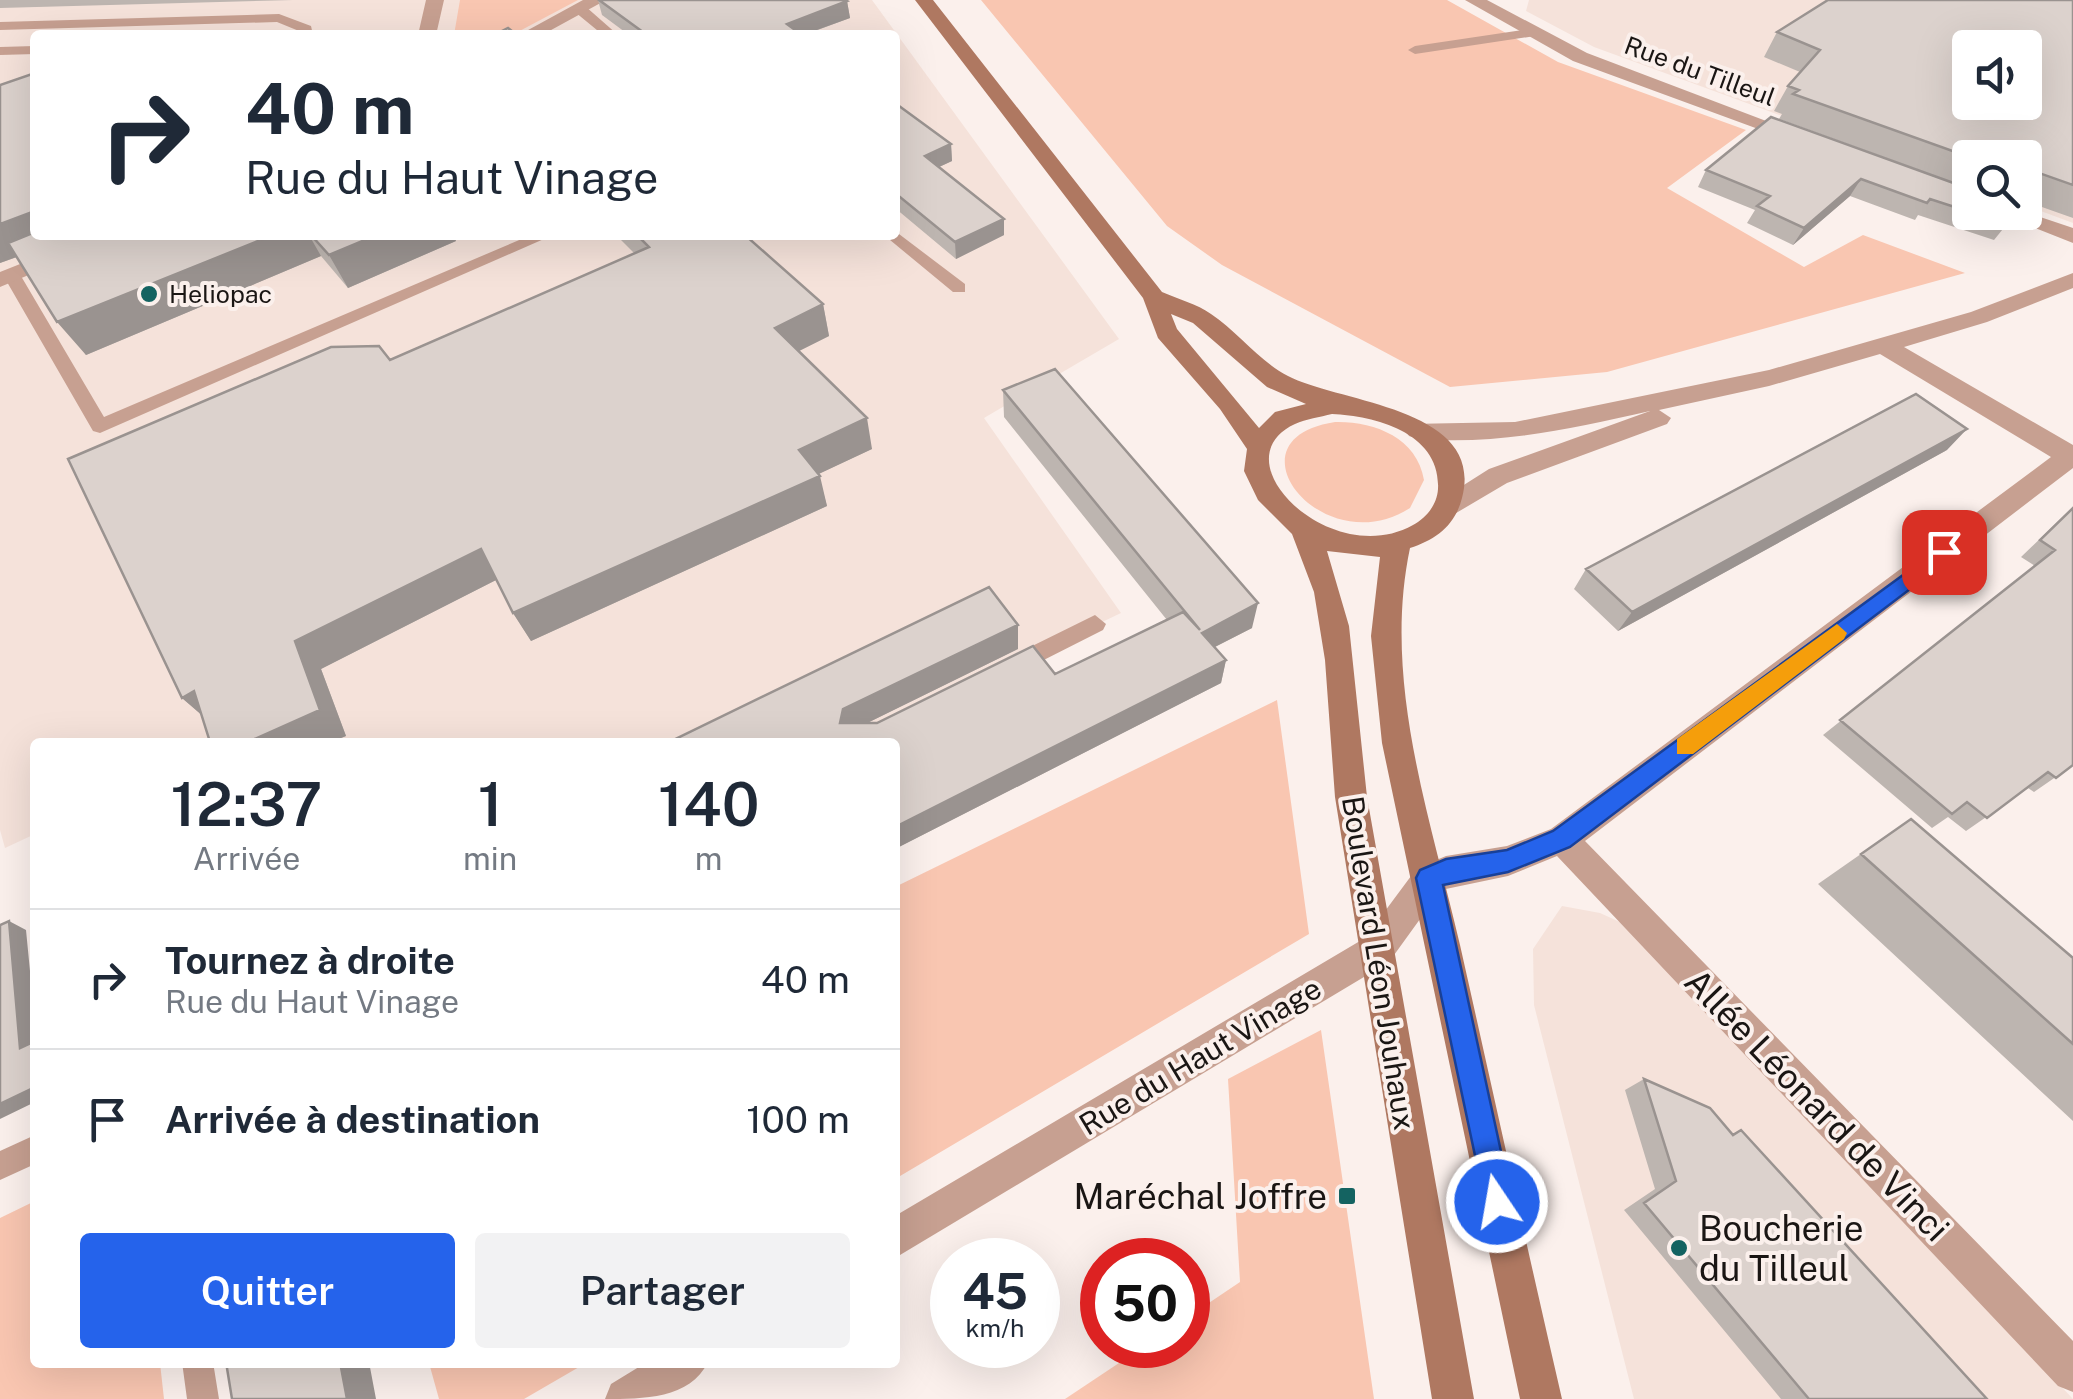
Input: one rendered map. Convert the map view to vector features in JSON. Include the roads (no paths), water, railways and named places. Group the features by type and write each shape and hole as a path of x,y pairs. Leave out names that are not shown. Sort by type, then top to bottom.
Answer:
{"main road":[{"path":"924,0 1154,297 1166,332 1236,412 1258,446"},
{"path":"1154,297 1201,318 1276,380 1332,404 1378,410 1418,430 1448,467 1452,489 1446,509 1422,533 1397,543 1350,545 1303,530 1278,512 1262,491 1255,468 1258,446 1280,420 1304,409 1332,404"},
{"name":"Boulevard Léon Jouhaux","path":"1303,530 1320,562 1331,600 1347,767 1453,1399"},
{"name":"Boulevard Léon Jouhaux","path":"1397,543 1388,573 1386,644 1398,727 1541,1399"}],"street":[{"path":"429,30 435,0"},
{"name":"Rue du Tilleul","path":"1474,0 1580,57 1819,144"},
{"path":"538,30 588,4"},
{"path":"2042,225 2073,236"},
{"path":"6,277 101,240"},
{"path":"1418,430 1476,434 1515,431 1769,378 2030,300 2073,280"},
{"path":"1429,878 1446,871 1508,861 1562,839 2072,456 1885,346"},
{"path":"1446,509 1498,476 1769,378"},
{"name":"Allée Léonard de Vinci","path":"1562,839 2073,1371"},
{"name":"Rue du Haut Vinage","path":"900,1235 1377,950 1429,878"},
{"path":"626,1399 677,1368"}],"lane":[{"path":"588,4 607,30"},
{"path":"0,26 280,18 297,22 306,30"},
{"path":"1416,50 1530,33"},
{"path":"0,52 30,50"},
{"path":"6,277 100,426 533,240"},
{"path":"898,240 959,288"},
{"path":"994,675 1095,624"},
{"path":"0,1166 30,1151"},
{"path":"198,1368 203,1399"}],"place":[{"name":"Heliopac","path":"149,294"},
{"name":"Maréchal Joffre","path":"1347,1196"},
{"name":"Boucherie du Tilleul","path":"1679,1248"}]}
